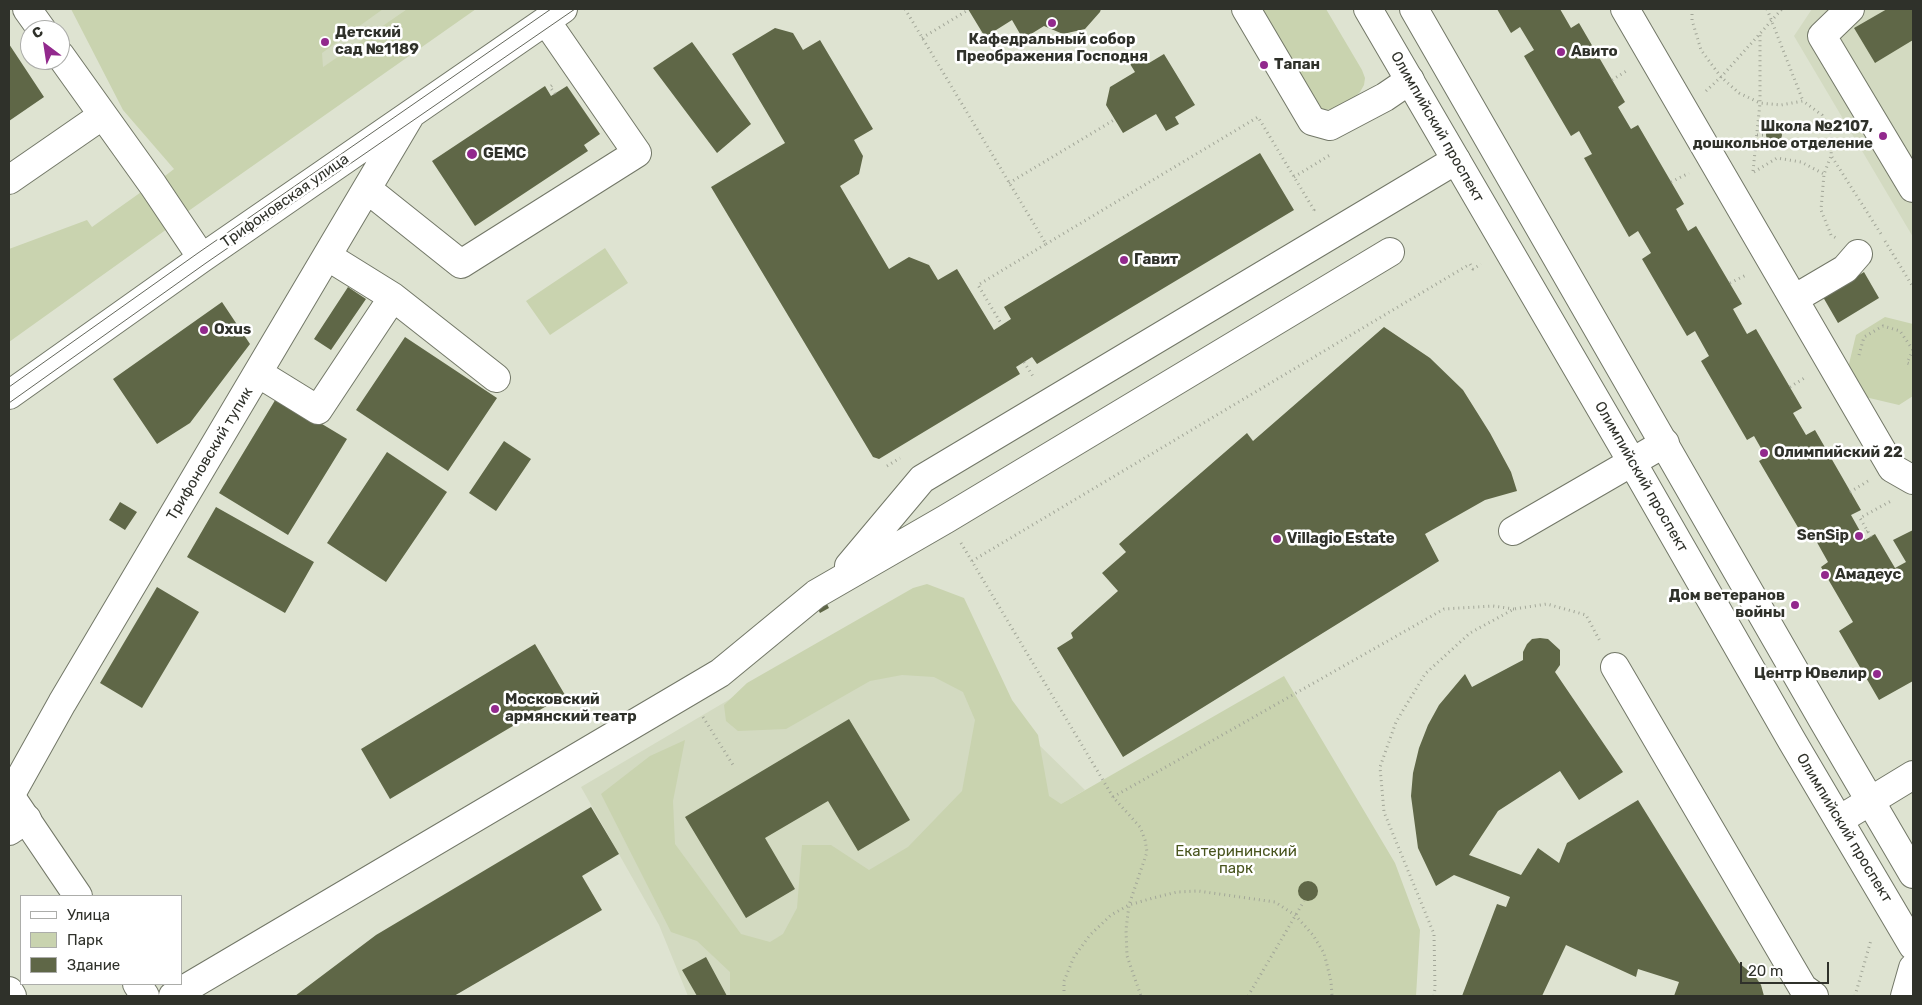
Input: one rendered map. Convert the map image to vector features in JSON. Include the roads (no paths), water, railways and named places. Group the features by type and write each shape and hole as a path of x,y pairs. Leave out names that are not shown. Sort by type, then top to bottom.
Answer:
{"main road":[{"path":"28,9 35,20"},
{"path":"1246,9 1312,121 1330,126 1410,80"},
{"name":"Олимпийский проспект","path":"1368,9 1913,946"},
{"path":"1414,9 1913,874"},
{"path":"1625,9 1892,468 1906,488"},
{"path":"1850,9 1822,36 1913,188"},
{"path":"367,189 461,264 637,153 555,15"},
{"name":"Трифоновская улица","path":"9,395 202,258 555,15"},
{"path":"70,69 202,258"},
{"name":"Трифоновский тупик","path":"9,795 411,114"},
{"path":"9,180 102,115"},
{"path":"837,581 922,479 1456,160"},
{"path":"172,996 720,673 816,594 1390,252"},
{"path":"1794,299 1845,269 1858,254"},
{"path":"327,256 393,297 496,378"},
{"path":"258,373 318,410 393,297"},
{"path":"1513,531 1665,443"},
{"path":"1615,667 1803,988 1814,996"},
{"path":"1840,820 1913,775"},
{"path":"9,795 18,825 77,895"},
{"path":"1905,996 1913,968"},
{"path":"138,985 145,996"},
{"path":"9,991 12,996"}],"tram line":[{"path":"9,387 198,253 551,9"},
{"path":"9,403 206,263 575,9"}],"place":[{"name":"Кафедральный собор Преображения Господня","path":"1052,23"},
{"name":"Детский сад №1189","path":"325,42"},
{"name":"Авито","path":"1561,52"},
{"name":"Тапан","path":"1264,65"},
{"name":"Школа №2107, дошкольное отделение","path":"1883,136"},
{"name":"GEMC","path":"472,154"},
{"name":"Гавит","path":"1124,260"},
{"name":"Oxus","path":"204,330"},
{"name":"Олимпийский 22","path":"1764,453"},
{"name":"SenSip","path":"1859,536"},
{"name":"Villagio Estate","path":"1277,539"},
{"name":"Амадеус","path":"1825,575"},
{"name":"Дом ветеранов войны","path":"1795,605"},
{"name":"Центр Ювелир","path":"1877,674"},
{"name":"Московский армянский театр","path":"495,709"}],"park label":[{"name":"Екатерининский парк","path":"1236,860"}]}
